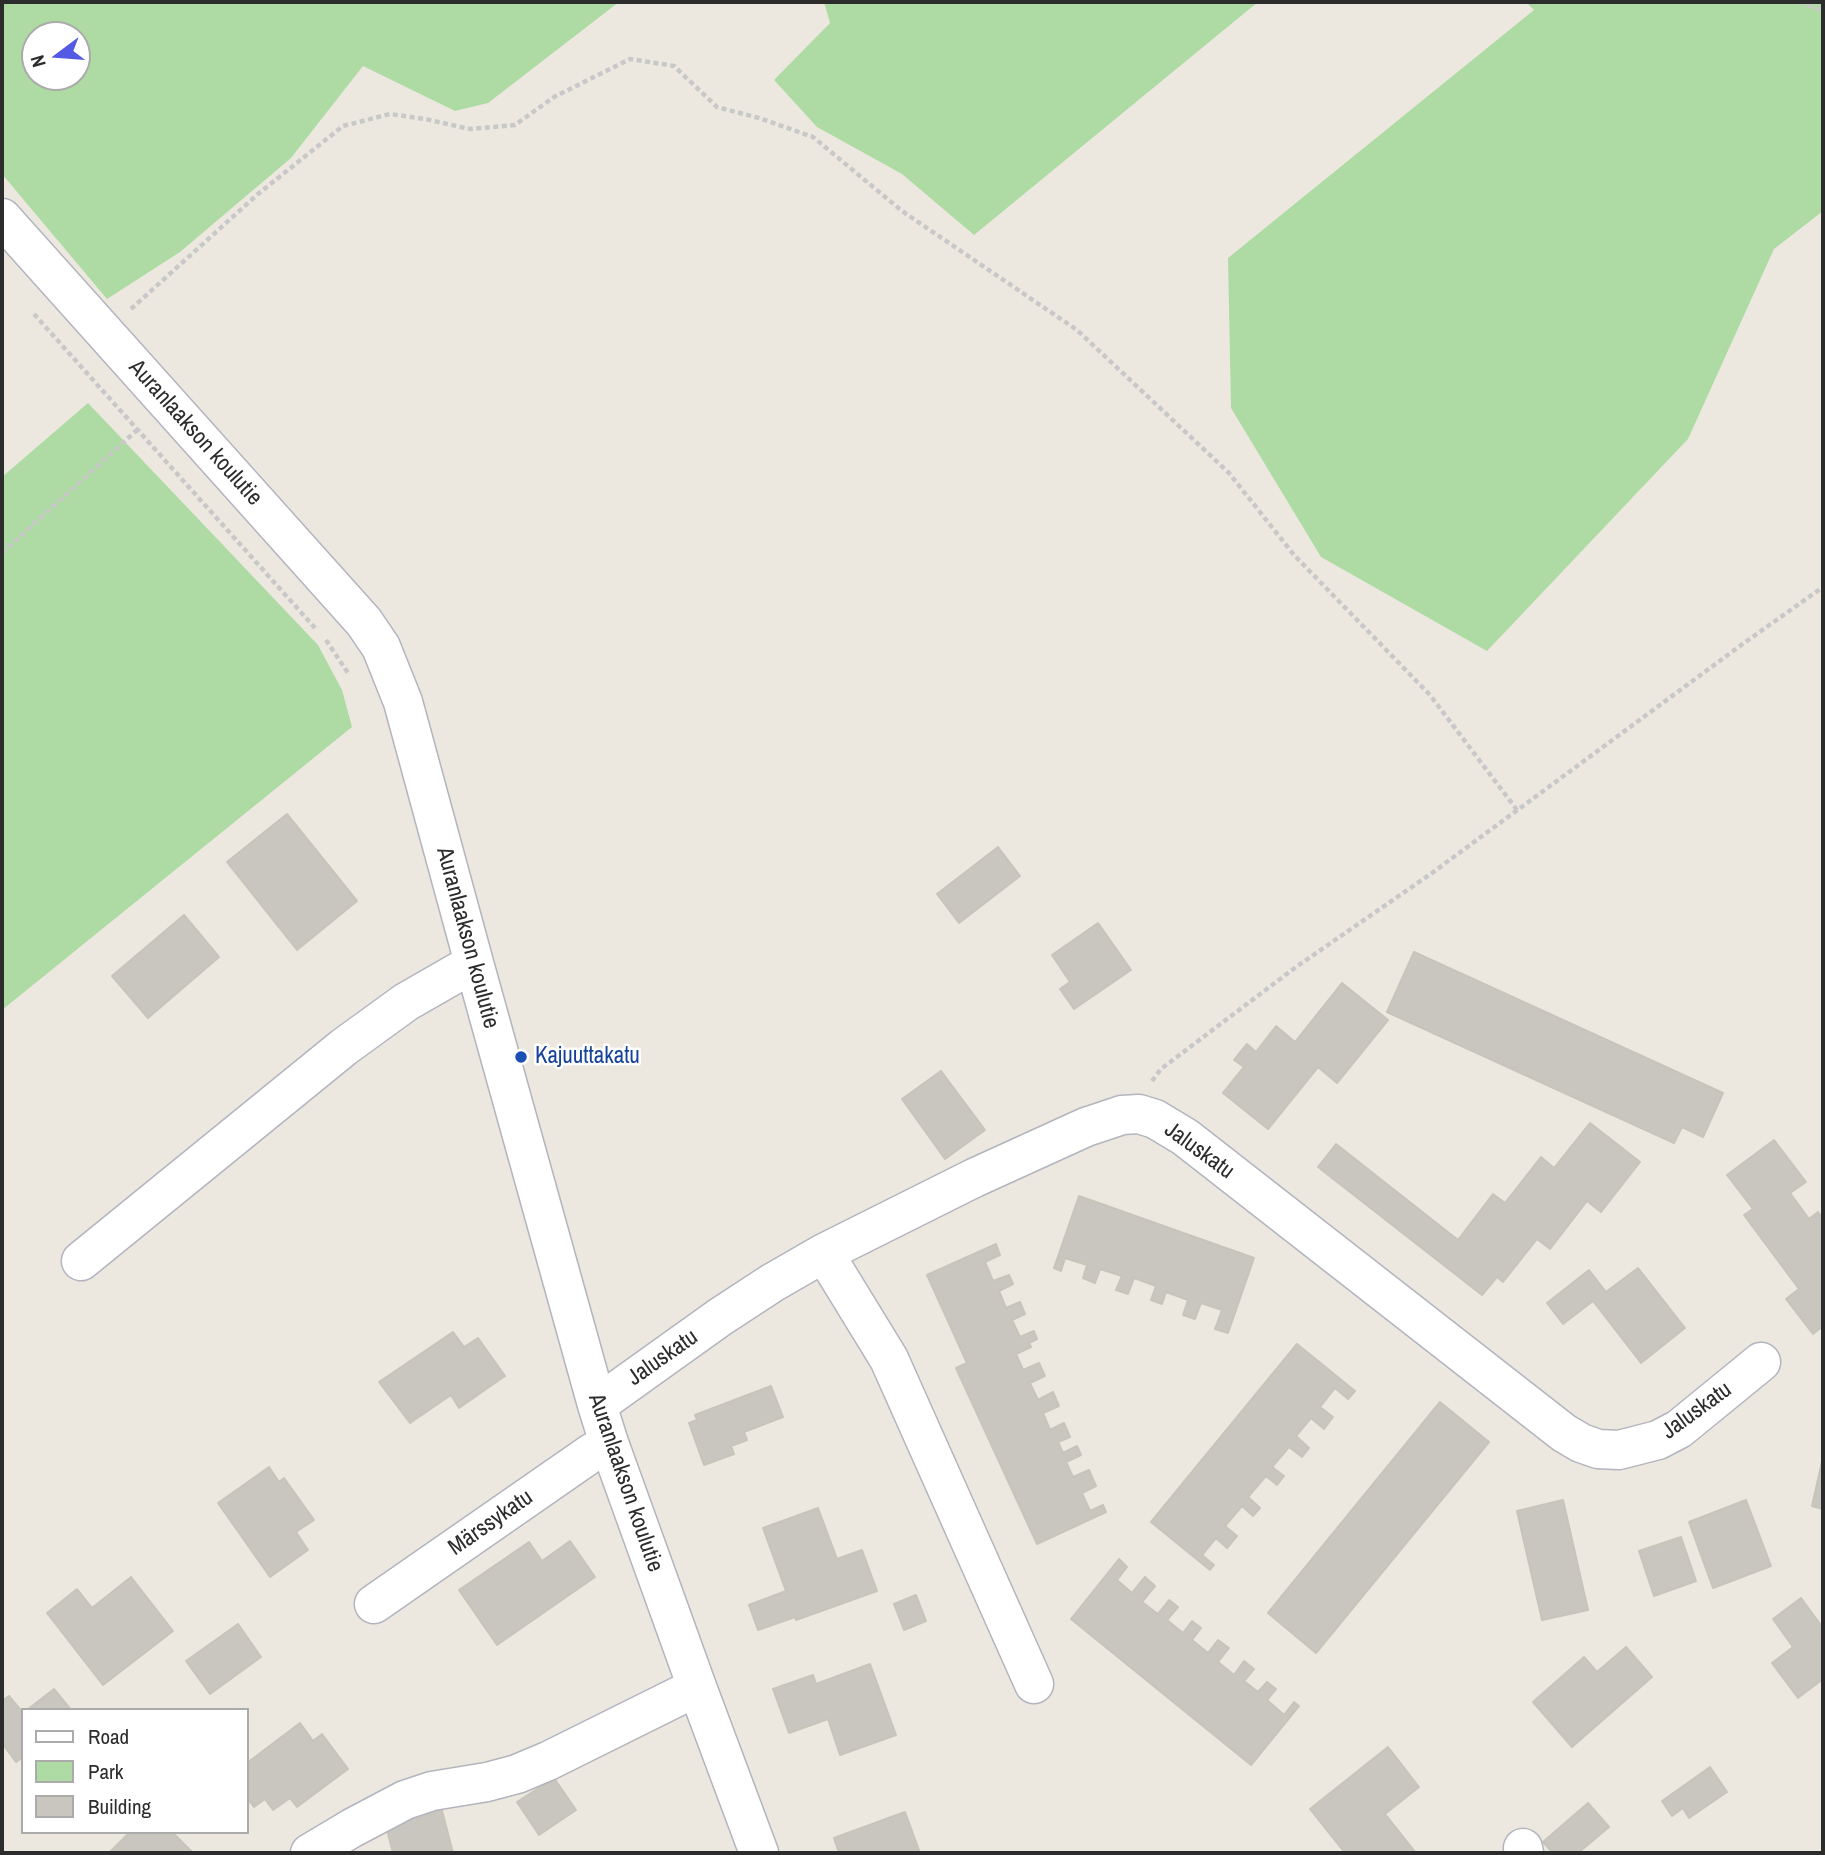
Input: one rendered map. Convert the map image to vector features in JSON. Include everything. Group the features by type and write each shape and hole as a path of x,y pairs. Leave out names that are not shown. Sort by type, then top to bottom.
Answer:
{"street":[{"name":"Auranlaakson koulutie","path":"2,218 364,622 381,647 403,702 597,1405 697,1688 759,1853"},
{"path":"81,1261 374,1024 440,981 474,963"},
{"name":"Jaluskatu","path":"597,1405 720,1317 824,1253 974,1178 1086,1127 1122,1115 1139,1114 1155,1119 1185,1137 1564,1433 1581,1443 1598,1449 1619,1450 1658,1440 1679,1429 1761,1362"},
{"path":"824,1253 889,1359 1034,1684"},
{"name":"Märssykatu","path":"374,1604 590,1454 610,1443"},
{"path":"310,1853 405,1800 432,1791 487,1782 517,1773 548,1761 697,1688"}],"path":[{"path":"1799,2 1823,11"},
{"path":"106,335 249,202 343,126 390,114 470,129 515,125 554,97 630,59 674,66 717,107 813,137 902,211 1077,330 1229,473 1294,555 1430,695 1517,810"},
{"path":"2,553 136,430"},
{"path":"1139,1114 1142,1098 1161,1069 1296,967 1432,873 1823,587"}],"green space":[{"path":"2,2 619,2 488,103 455,111 363,66 291,158 180,252 107,299 2,174"},
{"path":"824,2 1258,2 974,235 902,174 817,127 774,80 830,23"},
{"path":"1526,2 1823,2 1823,211 1774,249 1688,439 1487,651 1321,557 1231,408 1228,258 1534,10"},
{"path":"88,403 318,645 342,690 352,727 2,1010 2,477"}],"building":[{"path":"287,814 357,901 297,950 227,862"},
{"path":"998,847 1020,876 959,923 937,894"},
{"path":"184,915 219,957 148,1018 112,976"},
{"path":"1098,923 1131,970 1074,1009 1060,989 1070,982 1052,955"},
{"path":"1414,952 1723,1093 1703,1137 1682,1127 1674,1143 1387,1012"},
{"path":"1342,983 1388,1020 1337,1083 1318,1067 1268,1129 1223,1093 1244,1067 1234,1060 1247,1044 1256,1052 1276,1026 1295,1042"},
{"path":"941,1071 985,1130 945,1159 902,1099"},
{"path":"1590,1123 1640,1162 1601,1212 1587,1201 1550,1249 1537,1239 1503,1282 1497,1277 1482,1295 1318,1167 1336,1144 1458,1240 1493,1194 1505,1203 1541,1157 1554,1168"},
{"path":"1774,1140 1806,1182 1790,1193 1809,1219 1818,1212 1823,1219 1823,1326 1813,1334 1786,1299 1799,1289 1744,1215 1753,1209 1727,1175"},
{"path":"1079,1196 1254,1258 1228,1333 1215,1329 1222,1310 1201,1303 1195,1319 1183,1315 1188,1300 1166,1292 1162,1304 1151,1300 1156,1286 1134,1278 1128,1294 1116,1290 1122,1276 1100,1269 1095,1283 1083,1278 1087,1265 1065,1258 1061,1271 1054,1268"},
{"path":"996,1244 1000,1255 985,1262 993,1281 1009,1275 1013,1284 999,1291 1006,1308 1020,1302 1025,1314 1012,1320 1020,1337 1034,1331 1037,1339 1029,1343 1031,1347 1016,1354 1023,1370 1039,1363 1045,1376 1030,1383 1038,1400 1053,1392 1059,1406 1043,1413 1050,1430 1064,1423 1070,1437 1058,1442 1063,1453 1077,1446 1081,1455 1066,1462 1073,1477 1089,1470 1096,1486 1082,1493 1090,1511 1103,1505 1106,1512 1037,1544 956,1368 967,1363 927,1275"},
{"path":"1638,1268 1685,1328 1641,1363 1593,1301 1563,1324 1547,1303 1589,1270 1606,1292"},
{"path":"453,1332 464,1347 478,1338 505,1376 459,1408 451,1395 410,1423 379,1382"},
{"path":"1297,1344 1355,1391 1348,1399 1335,1388 1320,1407 1333,1417 1324,1429 1311,1418 1296,1436 1309,1448 1302,1457 1289,1447 1272,1467 1284,1476 1277,1485 1266,1476 1248,1497 1260,1508 1253,1516 1242,1506 1225,1526 1237,1536 1227,1548 1216,1538 1202,1555 1214,1565 1210,1570 1151,1522"},
{"path":"771,1386 783,1417 744,1432 747,1440 731,1446 734,1454 704,1465 689,1423 697,1420 695,1415"},
{"path":"1440,1402 1489,1442 1316,1653 1268,1613"},
{"path":"1823,1457 1823,1509 1812,1506"},
{"path":"269,1467 279,1482 284,1478 314,1520 296,1532 308,1550 270,1577 218,1503"},
{"path":"1563,1500 1588,1610 1542,1620 1517,1511"},
{"path":"1746,1500 1771,1566 1713,1588 1689,1522"},
{"path":"818,1508 837,1559 862,1550 877,1591 796,1620 795,1617 758,1630 749,1605 786,1591 763,1528"},
{"path":"1681,1537 1696,1581 1654,1596 1639,1551"},
{"path":"570,1541 595,1577 497,1645 459,1590 529,1542 542,1561"},
{"path":"1119,1559 1127,1567 1117,1580 1132,1593 1145,1577 1155,1586 1142,1602 1158,1614 1169,1600 1178,1607 1167,1620 1183,1633 1192,1621 1201,1628 1192,1640 1208,1653 1218,1640 1229,1648 1218,1662 1234,1675 1244,1661 1254,1669 1244,1681 1258,1692 1267,1682 1276,1689 1267,1700 1284,1715 1294,1702 1299,1706 1251,1765 1071,1619"},
{"path":"131,1577 173,1631 103,1685 47,1613 77,1589 92,1608"},
{"path":"916,1595 926,1621 904,1630 894,1604"},
{"path":"1801,1598 1823,1628 1819,1635 1823,1640 1823,1679 1798,1698 1772,1663 1793,1647 1773,1619"},
{"path":"238,1624 261,1657 210,1694 186,1661"},
{"path":"1626,1647 1652,1677 1572,1747 1533,1702 1584,1657 1597,1672"},
{"path":"870,1664 896,1735 840,1755 828,1719 789,1733 773,1689 813,1675 816,1684"},
{"path":"54,1689 69,1708 30,1708"},
{"path":"9,1696 21,1711 21,1758 16,1762 2,1743 2,1701"},
{"path":"300,1723 313,1741 322,1734 348,1769 297,1807 290,1798 273,1810 265,1799 254,1807 248,1799 248,1762"},
{"path":"1388,1747 1419,1787 1385,1814 1416,1853 1345,1853 1310,1809"},
{"path":"1710,1767 1727,1792 1689,1818 1683,1808 1672,1816 1662,1801"},
{"path":"554,1778 576,1810 539,1835 517,1802"},
{"path":"1588,1803 1609,1827 1578,1853 1553,1853 1543,1842"},
{"path":"441,1807 453,1853 393,1853 385,1822"},
{"path":"905,1812 920,1853 839,1853 834,1838"},
{"path":"128,1834 174,1834 193,1853 109,1853"}],"place":[{"name":"Kajuuttakatu","path":"521,1057"}]}
